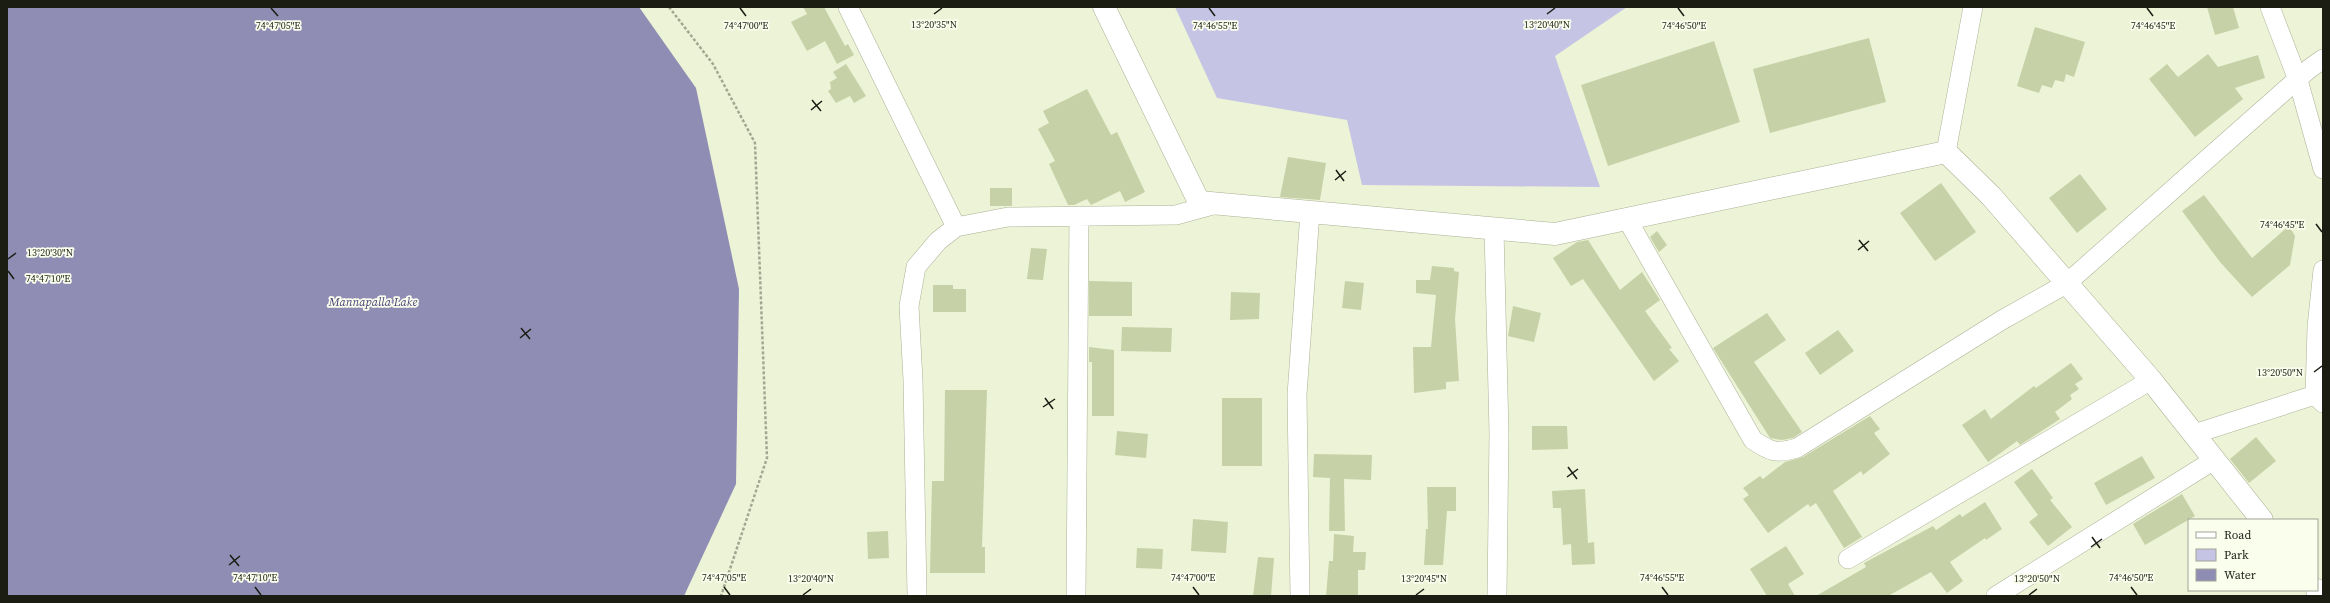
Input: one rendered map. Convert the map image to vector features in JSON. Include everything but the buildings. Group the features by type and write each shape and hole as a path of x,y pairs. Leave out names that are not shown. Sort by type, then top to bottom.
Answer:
{"street":[{"path":"848,7 956,227"},
{"path":"1104,7 1198,202 1555,234 1946,152"},
{"path":"1946,152 1973,7"},
{"path":"2270,7 2298,80 2323,169"},
{"path":"1627,219 1753,440 1767,450 1780,452 1797,448 2002,320 2066,284 2323,59"},
{"path":"1946,152 1991,196 2151,380 2261,519"},
{"path":"917,596 914,380 909,306 916,267 938,241 956,227 1008,217 1176,215 1216,204"},
{"path":"1300,596 1297,395 1310,212"},
{"path":"1076,596 1079,216"},
{"path":"1494,229 1499,433 1497,596"},
{"path":"2194,434 2319,399 2317,327 2323,270"},
{"path":"1848,559 2151,380"},
{"path":"1996,596 2214,460"}],"path":[{"path":"669,7 713,64 755,143 767,458 721,596"}],"green space":[{"path":"1175,7 1627,7 1555,56 1600,187 1362,185 1347,120 1217,98"}],"water":[{"name":"Mannapalla Lake","path":"7,7 639,7 696,88 739,289 736,484 684,596 7,596"}]}
